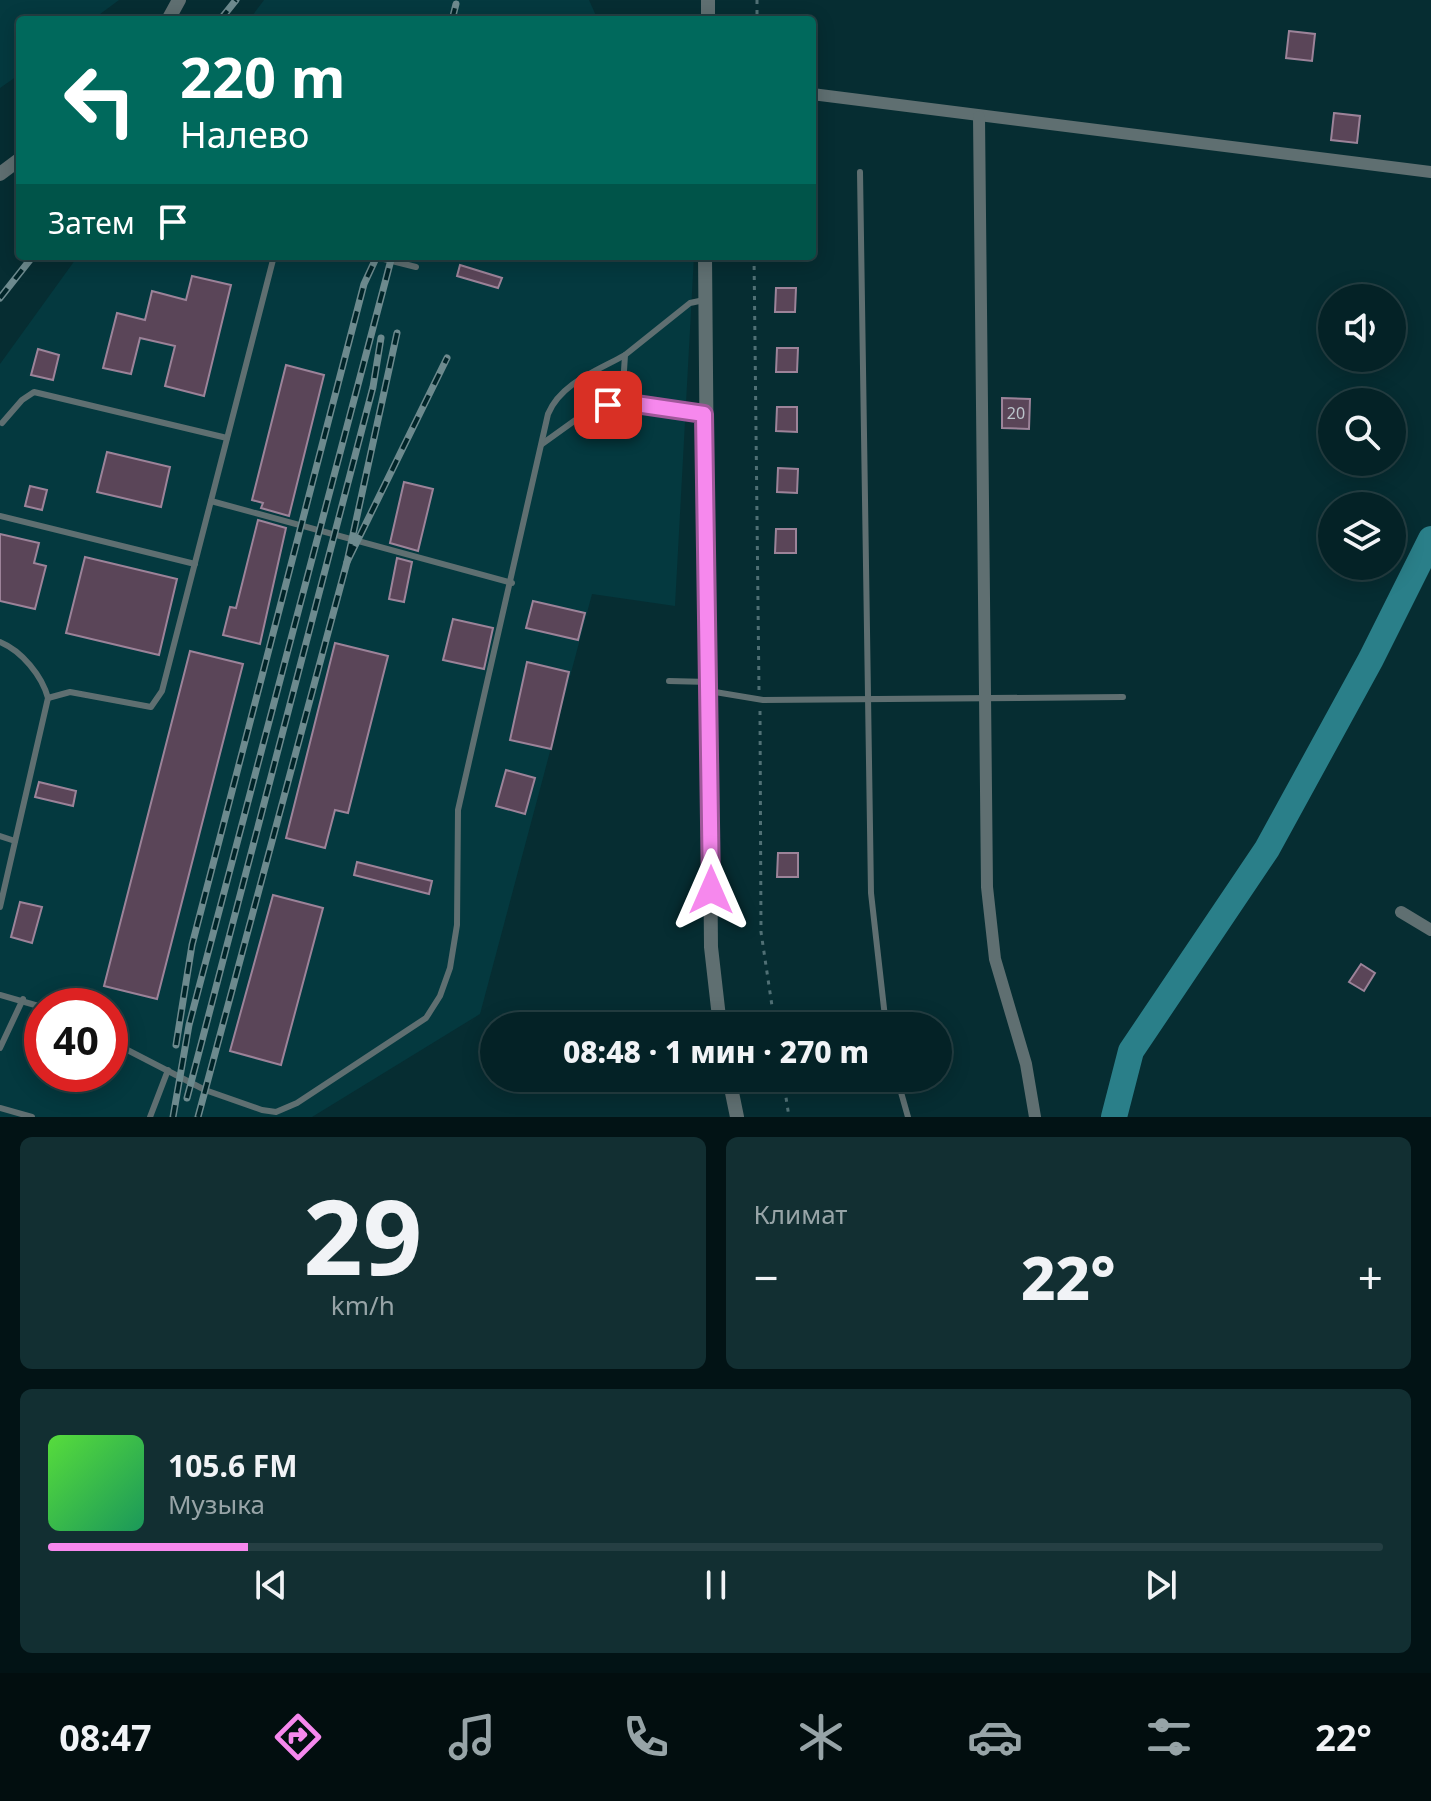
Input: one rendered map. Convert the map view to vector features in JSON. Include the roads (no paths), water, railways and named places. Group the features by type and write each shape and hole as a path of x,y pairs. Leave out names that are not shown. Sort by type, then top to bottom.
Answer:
{"street":[{"path":"816,95 1431,172"},
{"path":"979,117 987,887 995,959 1026,1064 1035,1117"},
{"path":"705,260 711,947 718,1012"},
{"path":"1401,912 1431,930"},
{"path":"732,1092 737,1117"}],"lane":[{"path":"860,172 871,893 884,1012"},
{"path":"48,698 70,692 151,707 162,691 273,260"},
{"path":"388,260 416,267"},
{"path":"128,1050 205,1090 276,1112 297,1103 426,1018 440,996 450,968 457,925 458,810 555,398 625,355 690,303 704,300"},
{"path":"622,402 625,355"},
{"path":"2,423 22,400 34,392 227,438"},
{"path":"542,444 588,411 622,402 704,414"},
{"path":"211,501 512,583"},
{"path":"0,516 195,564"},
{"path":"0,642 23,659 44,683 48,698 0,907"},
{"path":"669,681 709,686 759,699 867,701 1123,697"},
{"path":"0,836 15,841"},
{"path":"0,995 23,999 0,1048"},
{"path":"150,1117 168,1070"},
{"path":"901,1092 908,1117"},
{"path":"0,1108 32,1117"}],"waterway":[{"path":"1114,1117 1131,1051 1267,849 1371,659 1431,539"}],"railway":[{"path":"223,16 236,0"},
{"path":"453,16 456,4"},
{"path":"0,298 30,260"},
{"path":"176,1045 192,945 364,284 375,260"},
{"path":"173,1117 189,1025 391,260"},
{"path":"397,333 347,562 447,358"},
{"path":"187,1098 373,387 381,338"},
{"path":"198,1117 347,562"}]}
